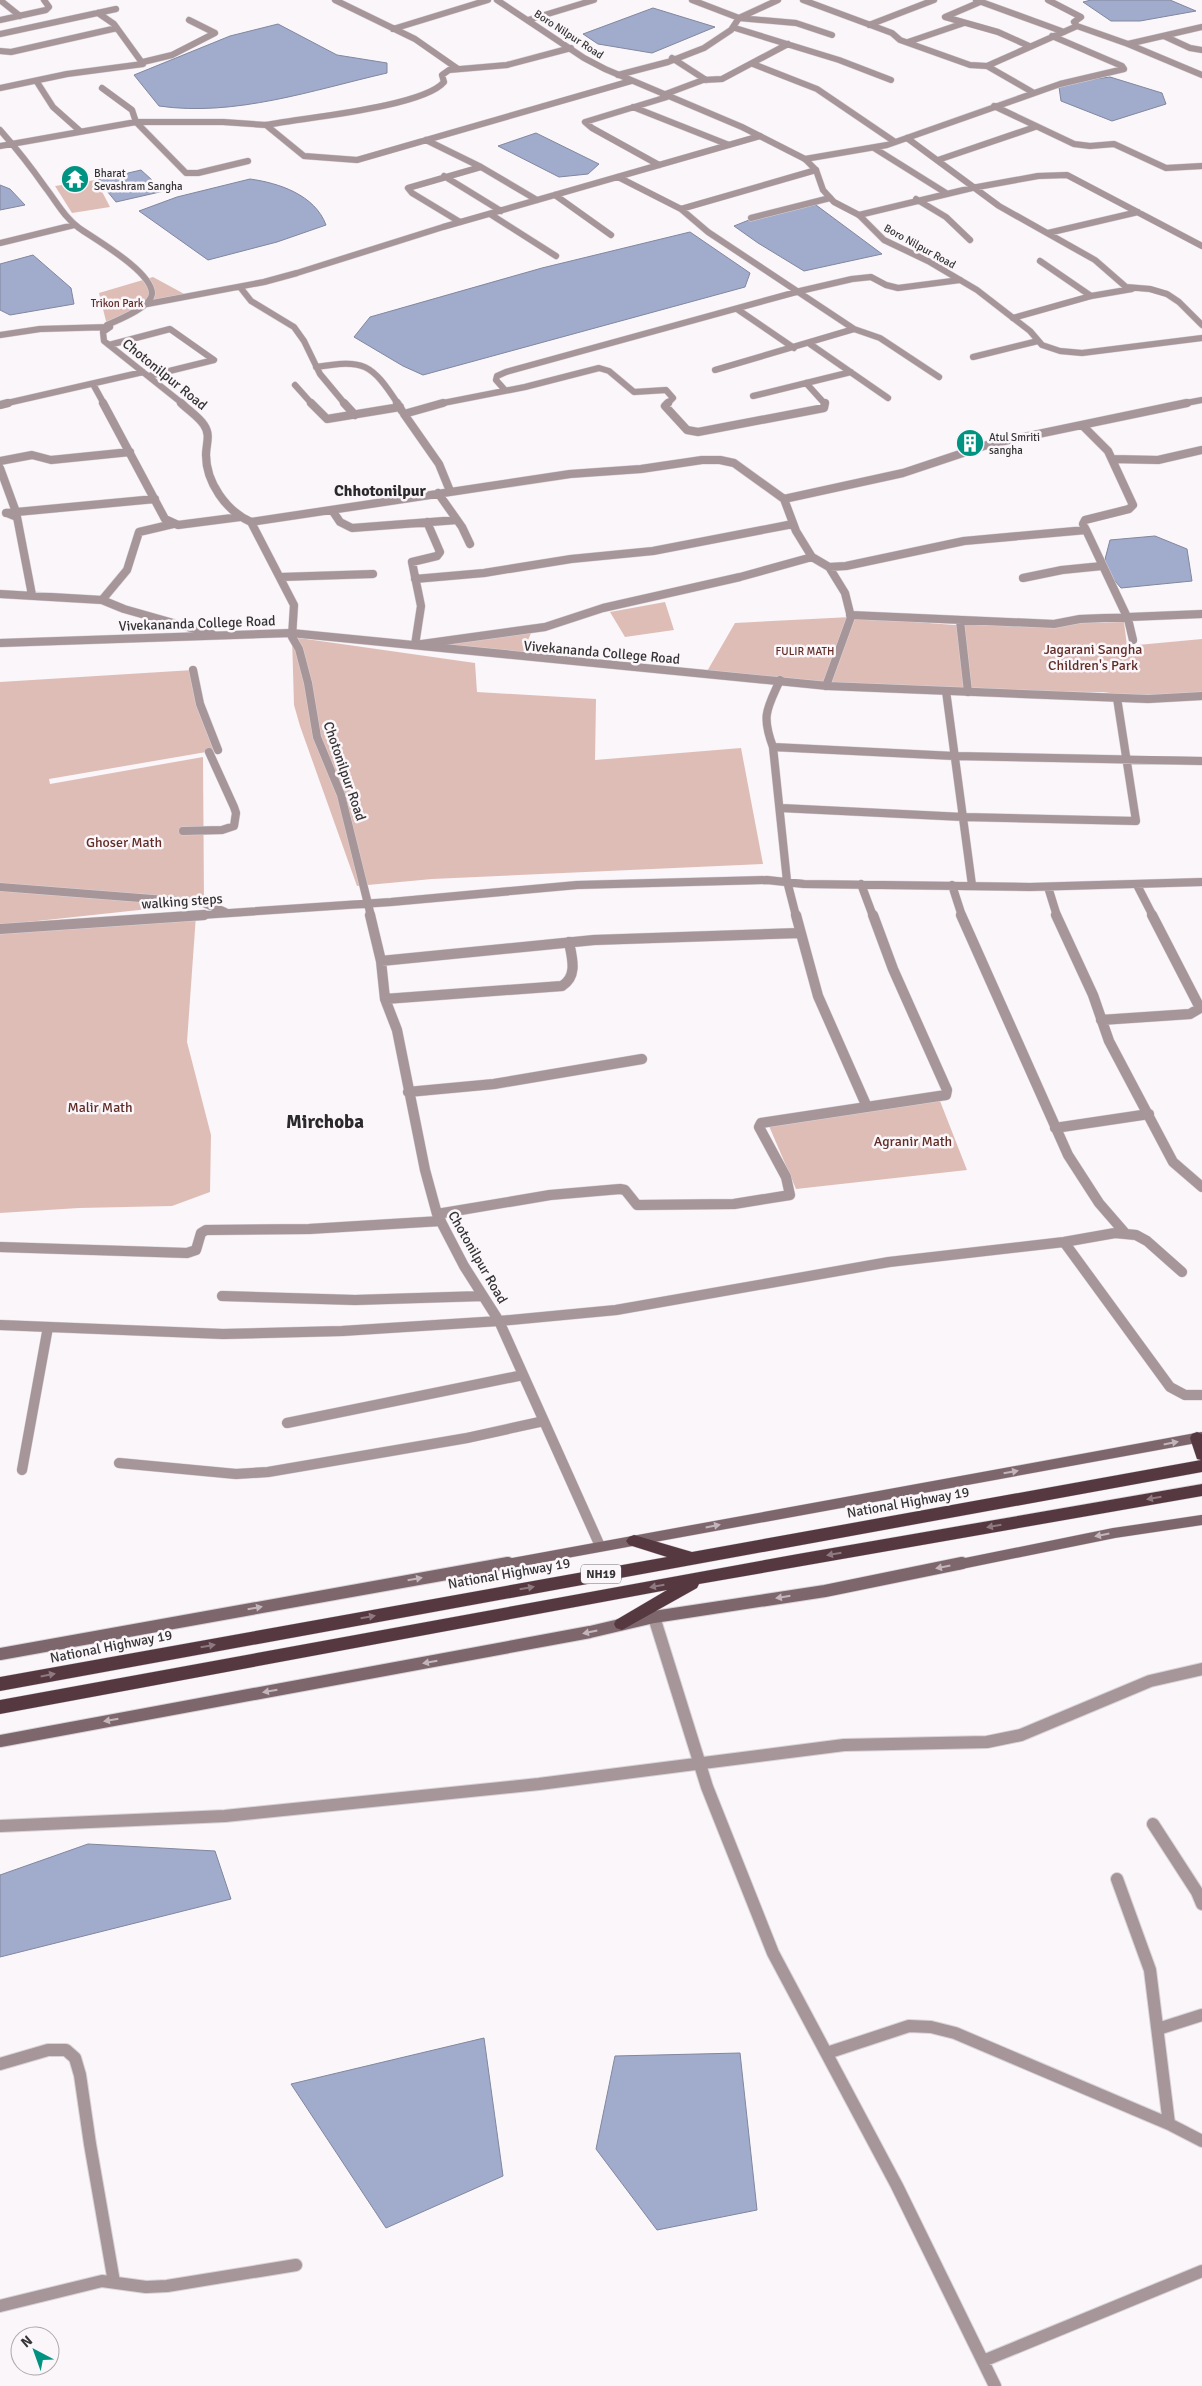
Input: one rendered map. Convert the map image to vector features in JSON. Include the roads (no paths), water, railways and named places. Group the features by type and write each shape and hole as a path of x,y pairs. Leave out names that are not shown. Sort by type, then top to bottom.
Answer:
{"highway":[{"path":"1200,1438 1202,1455"},
{"name":"National Highway 19","path":"0,1684 1202,1466"},
{"name":"NH19","path":"0,1707 701,1578 1202,1490"},
{"path":"634,1541 692,1558"},
{"path":"622,1624 701,1578"}],"main road":[{"path":"0,1654 1200,1438"},
{"path":"0,1741 580,1634 654,1617 824,1591 1114,1533 1202,1520"}],"street":[{"path":"0,0 20,16"},
{"path":"0,20 46,10 49,8 49,4 44,0"},
{"path":"335,0 443,56 458,68"},
{"path":"393,29 488,0"},
{"name":"Boro Nilpur Road","path":"497,0 584,58 631,81 760,136 805,159 816,170 823,190 830,198 859,215 884,240 928,261 960,280 1030,331 1042,345 1060,351 1082,353 1202,338"},
{"path":"528,20 594,0"},
{"path":"692,0 739,18 796,23 832,34"},
{"path":"618,75 707,46 723,38 735,28 739,18 778,0"},
{"path":"803,0 892,33 898,39 970,65 987,66 1034,93"},
{"path":"869,25 914,10 934,0"},
{"path":"988,4 995,0"},
{"path":"1048,0 1081,17 1074,22 1078,26 1128,44 1202,75"},
{"path":"1028,46 998,32 945,17 977,1 1064,32"},
{"path":"0,34 116,9"},
{"path":"98,13 117,28 124,41 143,62"},
{"path":"0,88 37,82 67,74 136,67 143,62 172,55 215,33 189,20"},
{"path":"908,42 965,23"},
{"path":"987,66 1028,46 1078,26"},
{"path":"1128,44 1202,27"},
{"path":"0,51 11,52 117,28"},
{"path":"735,28 846,62 891,80"},
{"path":"805,159 874,148 1034,93 1124,68 1052,36"},
{"path":"1164,36 1190,48 1202,50"},
{"path":"659,165 592,128 585,122 665,96 706,80 722,79 788,44"},
{"path":"0,146 136,122 266,125 421,96 439,88 444,82 442,75 444,72 458,68 507,65 571,48"},
{"path":"672,58 706,80"},
{"path":"753,64 817,89 850,109 895,142"},
{"path":"266,125 298,152 310,158 357,160 631,81"},
{"path":"37,82 53,107 80,131"},
{"path":"102,88 132,110 136,122 186,173 248,161"},
{"path":"994,106 1074,144 1119,146 1166,168 1202,166"},
{"path":"633,107 729,145"},
{"path":"938,160 1035,126"},
{"path":"0,130 74,225 135,269 150,283 152,294 147,304"},
{"name":"Chotonilpur Road","path":"600,1546 498,1321 439,1218 425,1170 408,1092 398,1030 385,999 381,961 352,835 341,795 317,737 308,683 299,649 291,633 294,605 281,576 251,522 240,517 218,493 207,472 206,453 209,439 204,425 172,394 109,346 104,341 103,332 110,326 107,325 147,304 240,287 297,273 460,222 760,136"},
{"path":"907,138 999,206 1095,260 1132,289"},
{"path":"426,140 481,167 537,200"},
{"path":"874,148 946,193"},
{"path":"460,222 408,190 412,186 481,167"},
{"path":"681,209 816,170"},
{"path":"859,215 975,187 1047,175 1067,175 1202,246"},
{"path":"444,176 501,211"},
{"path":"618,177 681,209 708,232 800,291 854,329 880,338 897,347 939,376"},
{"path":"555,195 611,235"},
{"path":"750,218 830,198"},
{"path":"916,200 946,217 970,240"},
{"path":"1048,233 1138,212"},
{"path":"490,214 556,256"},
{"path":"0,243 74,225"},
{"path":"1040,261 1091,296"},
{"path":"504,389 496,380 497,376 506,372 800,291 865,277 898,288 960,280"},
{"path":"240,287 250,302 290,323 299,332 306,342 316,367 327,384 355,415"},
{"path":"1013,318 1091,296 1132,289 1150,289 1168,294 1202,325"},
{"path":"737,309 794,348"},
{"path":"0,335 40,329 110,326"},
{"path":"0,405 52,392 214,360 178,332 170,329 109,346"},
{"path":"715,370 810,344 854,329"},
{"path":"973,357 1038,341"},
{"path":"810,344 888,398"},
{"path":"316,367 349,362 360,363 378,379 439,464 450,491"},
{"path":"294,385 324,417 333,419 402,410 504,389 524,387 590,369 606,369 634,392 666,390 673,398 665,406 687,430 698,432 824,408 825,403 806,383"},
{"path":"753,396 851,372"},
{"path":"92,384 155,498 160,515 173,524"},
{"path":"784,499 903,474 990,444 1202,400"},
{"path":"1083,426 1108,451 1121,483 1133,505 1129,509 1085,520 1083,524 1101,558 1102,566 1128,619 1133,640"},
{"path":"1112,459 1125,461 1159,459 1202,450"},
{"path":"0,461 32,455 51,460 130,452"},
{"path":"251,522 579,473 641,469 702,460 720,460 734,463 784,499 794,524 812,557 829,567 845,593 850,615 826,686"},
{"path":"0,468 16,512"},
{"path":"438,493 457,520 470,544"},
{"path":"3,513 155,498"},
{"path":"332,510 340,522 352,528 457,520"},
{"path":"3,513 17,517 32,595"},
{"path":"102,600 127,570 133,558 136,536 139,532 173,524 191,525 240,517"},
{"path":"427,522 440,552 434,557 412,562 421,610 415,645 545,627 603,608 740,577 812,557"},
{"path":"415,579 484,573 572,559 653,551 794,524"},
{"path":"829,567 846,566 964,541 1006,535 1086,530"},
{"path":"1023,578 1069,569 1102,566"},
{"path":"281,576 373,574"},
{"path":"0,594 102,600 124,609 213,635"},
{"path":"850,615 1054,624 1089,618 1128,619 1202,614"},
{"path":"960,620 968,692"},
{"name":"Vivekananda College Road","path":"0,643 291,633 826,686 1148,699 1202,696"},
{"path":"183,831 222,830 234,826 236,813 220,780 193,670"},
{"path":"780,680 766,713 766,728 773,747 781,808 786,881 818,996 867,1106"},
{"path":"946,691 972,885"},
{"path":"781,808 964,817 1136,821 1128,758 1116,698"},
{"path":"773,747 954,756 1128,758 1202,761"},
{"name":"walking steps","path":"0,929 367,903 593,884 786,881 804,884 1048,887 1202,882"},
{"path":"0,1247 187,1253 196,1250 201,1233 206,1230 299,1229 439,1218 550,1195 620,1189 625,1190 637,1205 734,1204 790,1195 786,1176 760,1124 768,1121 867,1106 933,1098 948,1092 893,969 861,884"},
{"path":"952,885 964,924 1055,1128 1080,1179 1104,1211 1126,1233"},
{"path":"1101,1020 1190,1014 1198,1011 1200,1008 1137,885"},
{"path":"0,887 204,903 226,912"},
{"path":"1048,887 1052,906 1093,995 1109,1041 1173,1162 1202,1187"},
{"path":"381,961 569,942 800,933"},
{"path":"385,999 562,986 570,983 574,977 569,942"},
{"path":"408,1092 494,1084 642,1059"},
{"path":"1055,1128 1149,1114"},
{"path":"0,1325 223,1334 342,1331 498,1321 616,1310 889,1262 1064,1242 1115,1232 1136,1235 1147,1241 1182,1272"},
{"path":"1064,1242 1170,1387 1185,1394 1202,1395"},
{"path":"222,1296 356,1300 482,1296"},
{"path":"22,1470 48,1327"},
{"path":"287,1423 523,1375"},
{"path":"119,1463 207,1473 268,1472 467,1438 544,1421"},
{"path":"654,1617 699,1765 773,1953 897,2186 995,2386"},
{"path":"0,1826 224,1816 538,1784 699,1765 844,1745 1004,1740 1150,1681 1202,1670"},
{"path":"1153,1824 1197,1892 1202,1904"},
{"path":"1117,1879 1150,1970 1169,2124"},
{"path":"1158,2029 1202,2015"},
{"path":"827,2054 909,2026 931,2027 955,2033 1169,2124 1202,2141"},
{"path":"0,2064 50,2049 64,2049 72,2054 78,2064 86,2128 114,2282"},
{"path":"0,2306 102,2281 127,2286 167,2286 296,2265"},
{"path":"983,2361 1202,2271"}],"water":[{"path":"1091,0 1170,0 1196,11 1140,21 1111,21 1083,2"},
{"path":"653,8 715,27 652,53 598,44 583,34"},
{"path":"278,24 337,55 387,63 387,73 274,100 216,108 159,106 134,75 230,36"},
{"path":"1110,77 1162,93 1166,104 1112,121 1061,101 1059,87"},
{"path":"536,133 599,164 588,174 559,177 498,146"},
{"path":"141,170 164,191 116,202 98,180"},
{"path":"250,179 284,187 305,198 321,215 326,225 277,242 208,260 139,211 177,197"},
{"path":"0,185 10,189 25,205 0,210"},
{"path":"816,205 882,254 804,271 734,226 754,218"},
{"path":"690,232 750,273 745,287 423,375 403,366 354,337 370,317 542,268"},
{"path":"33,255 71,288 74,304 10,315 0,310 0,264"},
{"path":"1155,536 1187,549 1192,581 1121,588 1103,567 1110,540"},
{"path":"88,1844 215,1851 231,1899 0,1957 0,1875"},
{"path":"484,2038 503,2176 386,2228 291,2084"},
{"path":"740,2053 757,2210 657,2230 596,2149 615,2056"}],"place":[{"name":"Bharat Sevashram Sangha","path":"75,179"},
{"name":"Atul Smriti sangha","path":"970,443"}],"district":[{"name":"Chhotonilpur","path":"380,490"},
{"name":"Mirchoba","path":"325,1121"}],"park label":[{"name":"Trikon Park","path":"117,303"},
{"name":"FULIR MATH","path":"805,651"},
{"name":"Jagarani Sangha Children's Park","path":"1093,658"},
{"name":"Ghoser Math","path":"124,842"},
{"name":"Malir Math","path":"100,1107"},
{"name":"Agranir Math","path":"913,1141"}]}
